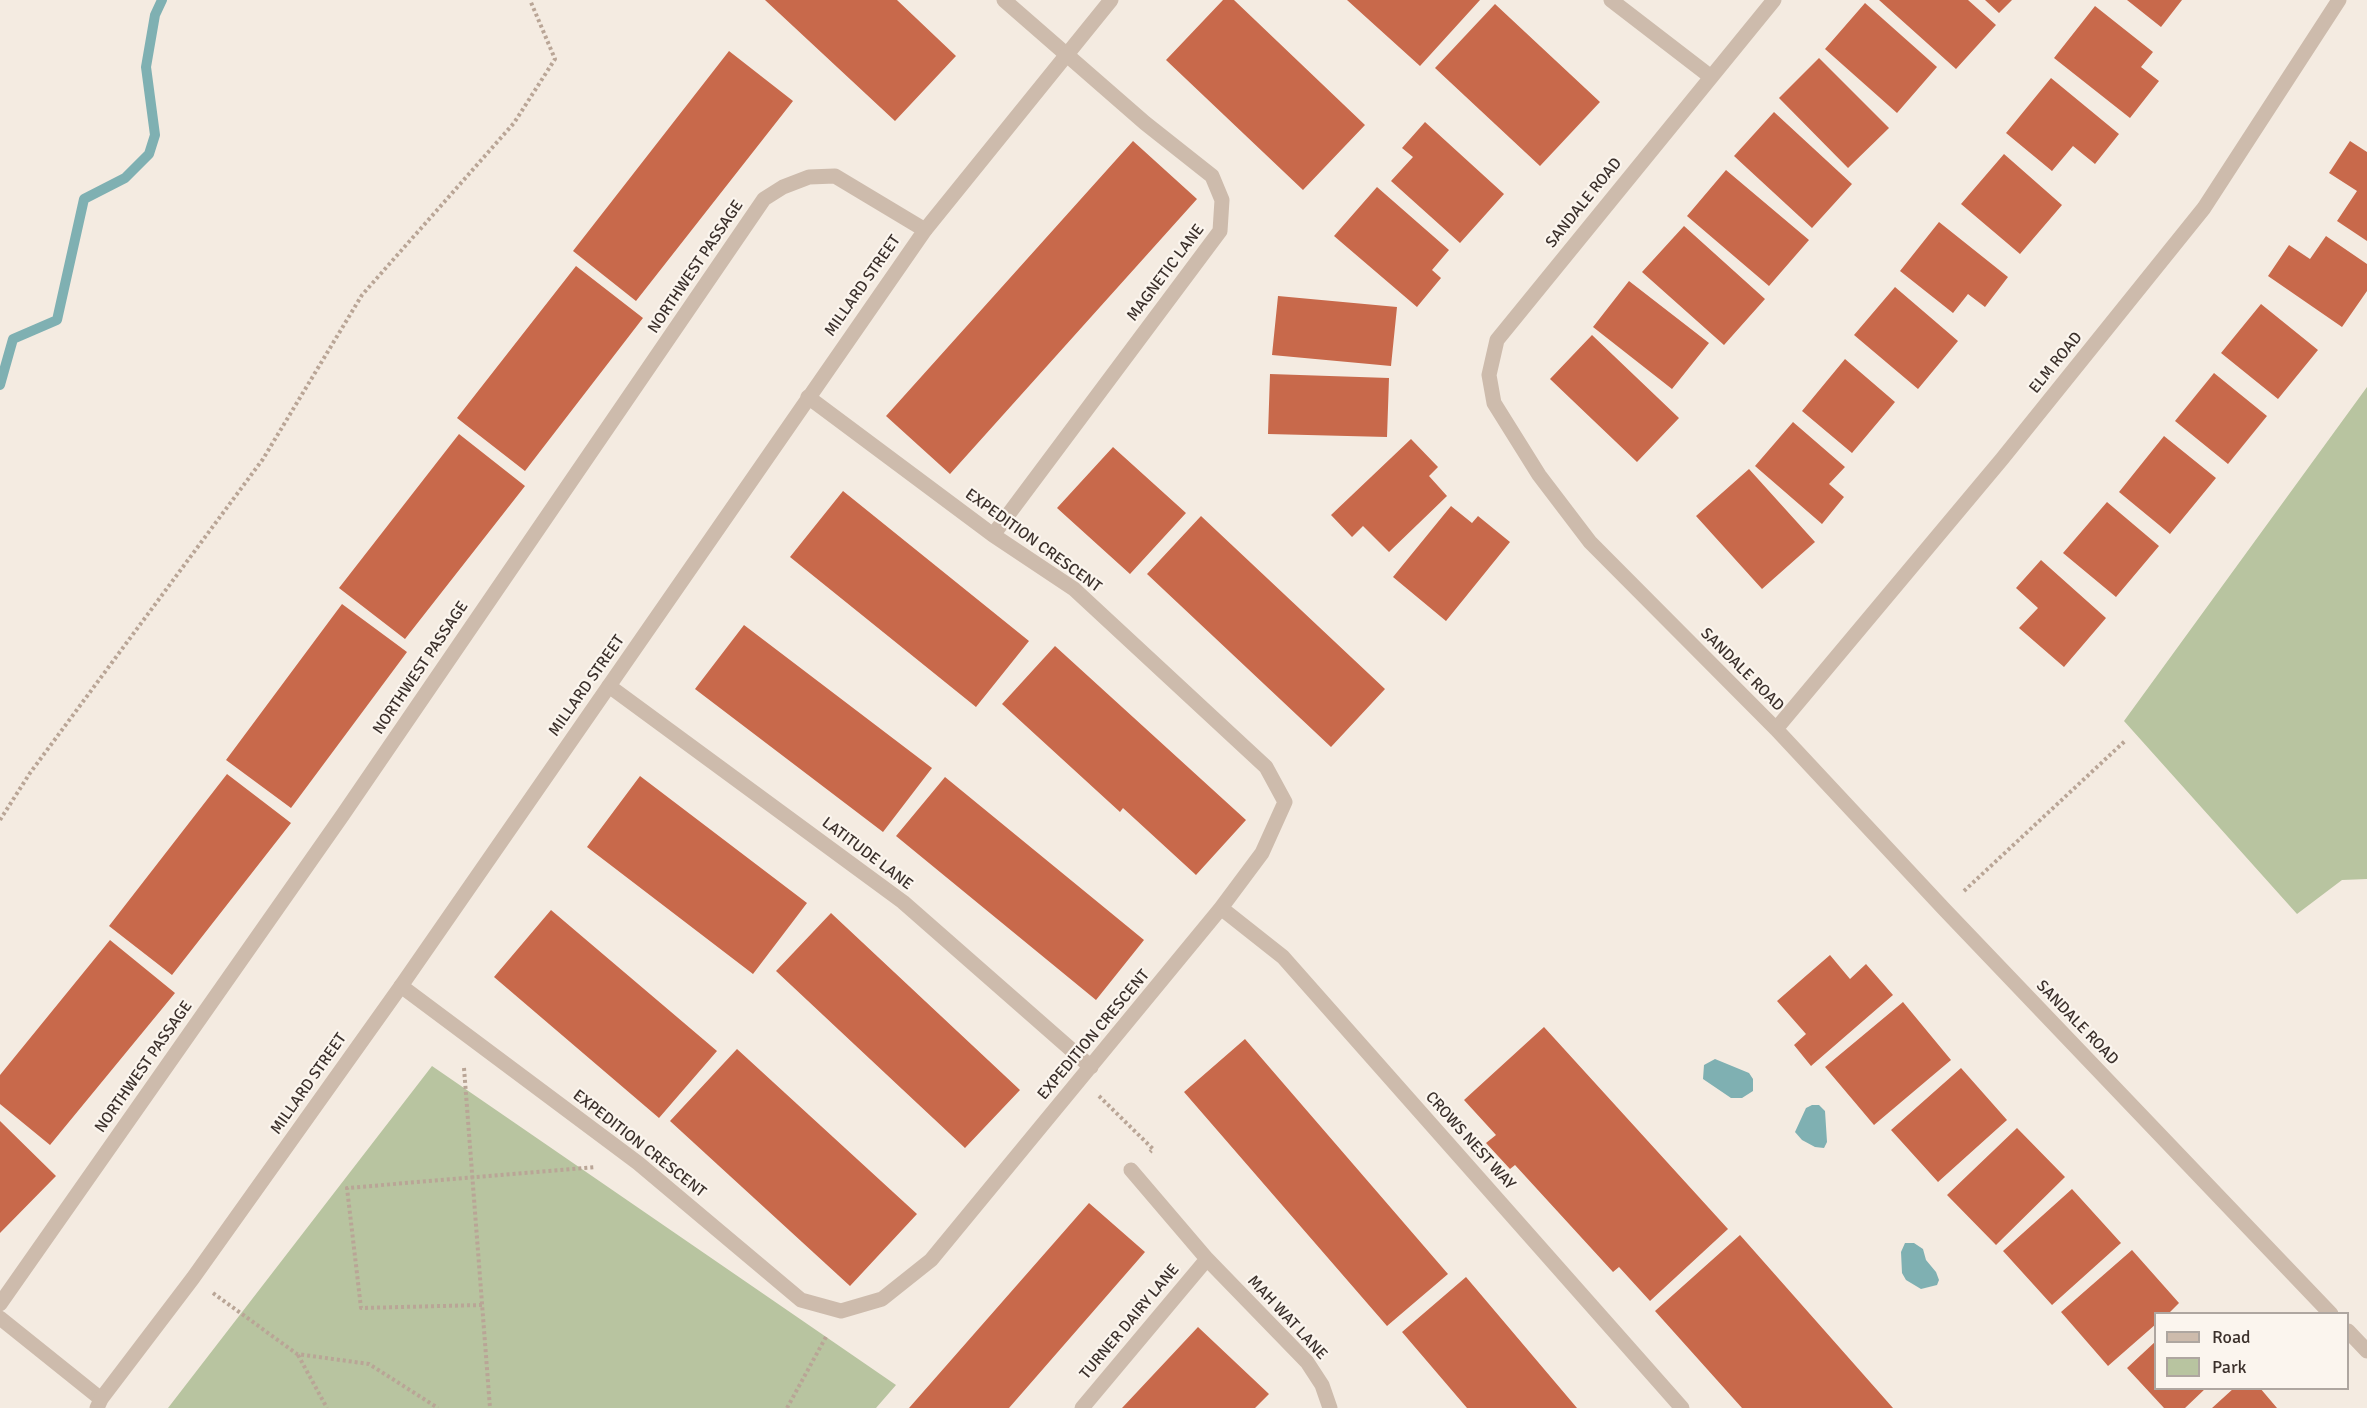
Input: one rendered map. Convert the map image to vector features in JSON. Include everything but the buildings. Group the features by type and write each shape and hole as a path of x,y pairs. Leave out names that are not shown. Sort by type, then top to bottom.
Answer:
{"street":[{"name":"MAGNETIC LANE","path":"993,535 1220,231 1222,200 1212,177 1004,0"},
{"name":"MILLARD STREET","path":"86,1408 99,1404 193,1278 401,986 925,230 1111,0"},
{"path":"1611,0 1710,77"},
{"name":"SANDALE ROAD","path":"1774,0 1506,326 1493,348 1489,366 1494,403 1509,429 1580,531 1776,729 1944,909 2329,1312"},
{"name":"ELM ROAD","path":"1776,729 2002,459 2204,208 2339,0"},
{"name":"NORTHWEST PASSAGE","path":"0,1304 348,806 764,199 783,187 809,177 835,176 925,230"},
{"name":"EXPEDITION CRESCENT","path":"401,986 461,1028 638,1163 801,1300 841,1311 882,1299 931,1260 1221,908 1262,853 1285,802 1266,767 1074,589 993,535 808,397"},
{"name":"LATITUDE LANE","path":"609,686 903,902 1086,1072"},
{"name":"CROWS NEST WAY","path":"1221,908 1283,957 1682,1408"},
{"name":"MAH WAT LANE","path":"1131,1170 1207,1259 1307,1362 1322,1385 1330,1408"},
{"name":"TURNER DAIRY LANE","path":"1082,1408 1207,1259"},
{"path":"0,1318 99,1404"},
{"path":"2349,1332 2367,1351"}],"path":[{"path":"0,820 30,773 263,459 362,296 520,114 555,59 530,0"},
{"path":"1944,909 2126,740"},
{"path":"461,1028 490,1408"},
{"path":"1086,1072 1153,1149 1131,1170"},
{"path":"482,1305 361,1308 347,1188 638,1163"},
{"path":"193,1278 297,1354 327,1408"},
{"path":"787,1408 841,1311"},
{"path":"297,1354 369,1364 438,1408"}],"green space":[{"path":"2367,387 2367,879 2342,880 2297,914 2124,721"},
{"path":"432,1066 896,1385 876,1408 168,1408"}],"water":[{"path":"1715,1059 1749,1073 1753,1079 1753,1091 1742,1098 1731,1098 1703,1079 1704,1065"},
{"path":"1819,1105 1825,1111 1827,1142 1824,1148 1815,1147 1802,1140 1795,1132 1806,1108"},
{"path":"1905,1243 1914,1243 1923,1249 1926,1260 1936,1272 1939,1280 1937,1285 1921,1289 1906,1280 1902,1273 1901,1252"}],"waterway":[{"path":"0,385 13,339 57,320 84,199 125,178 149,154 155,135 146,67 155,15 162,0"}]}
